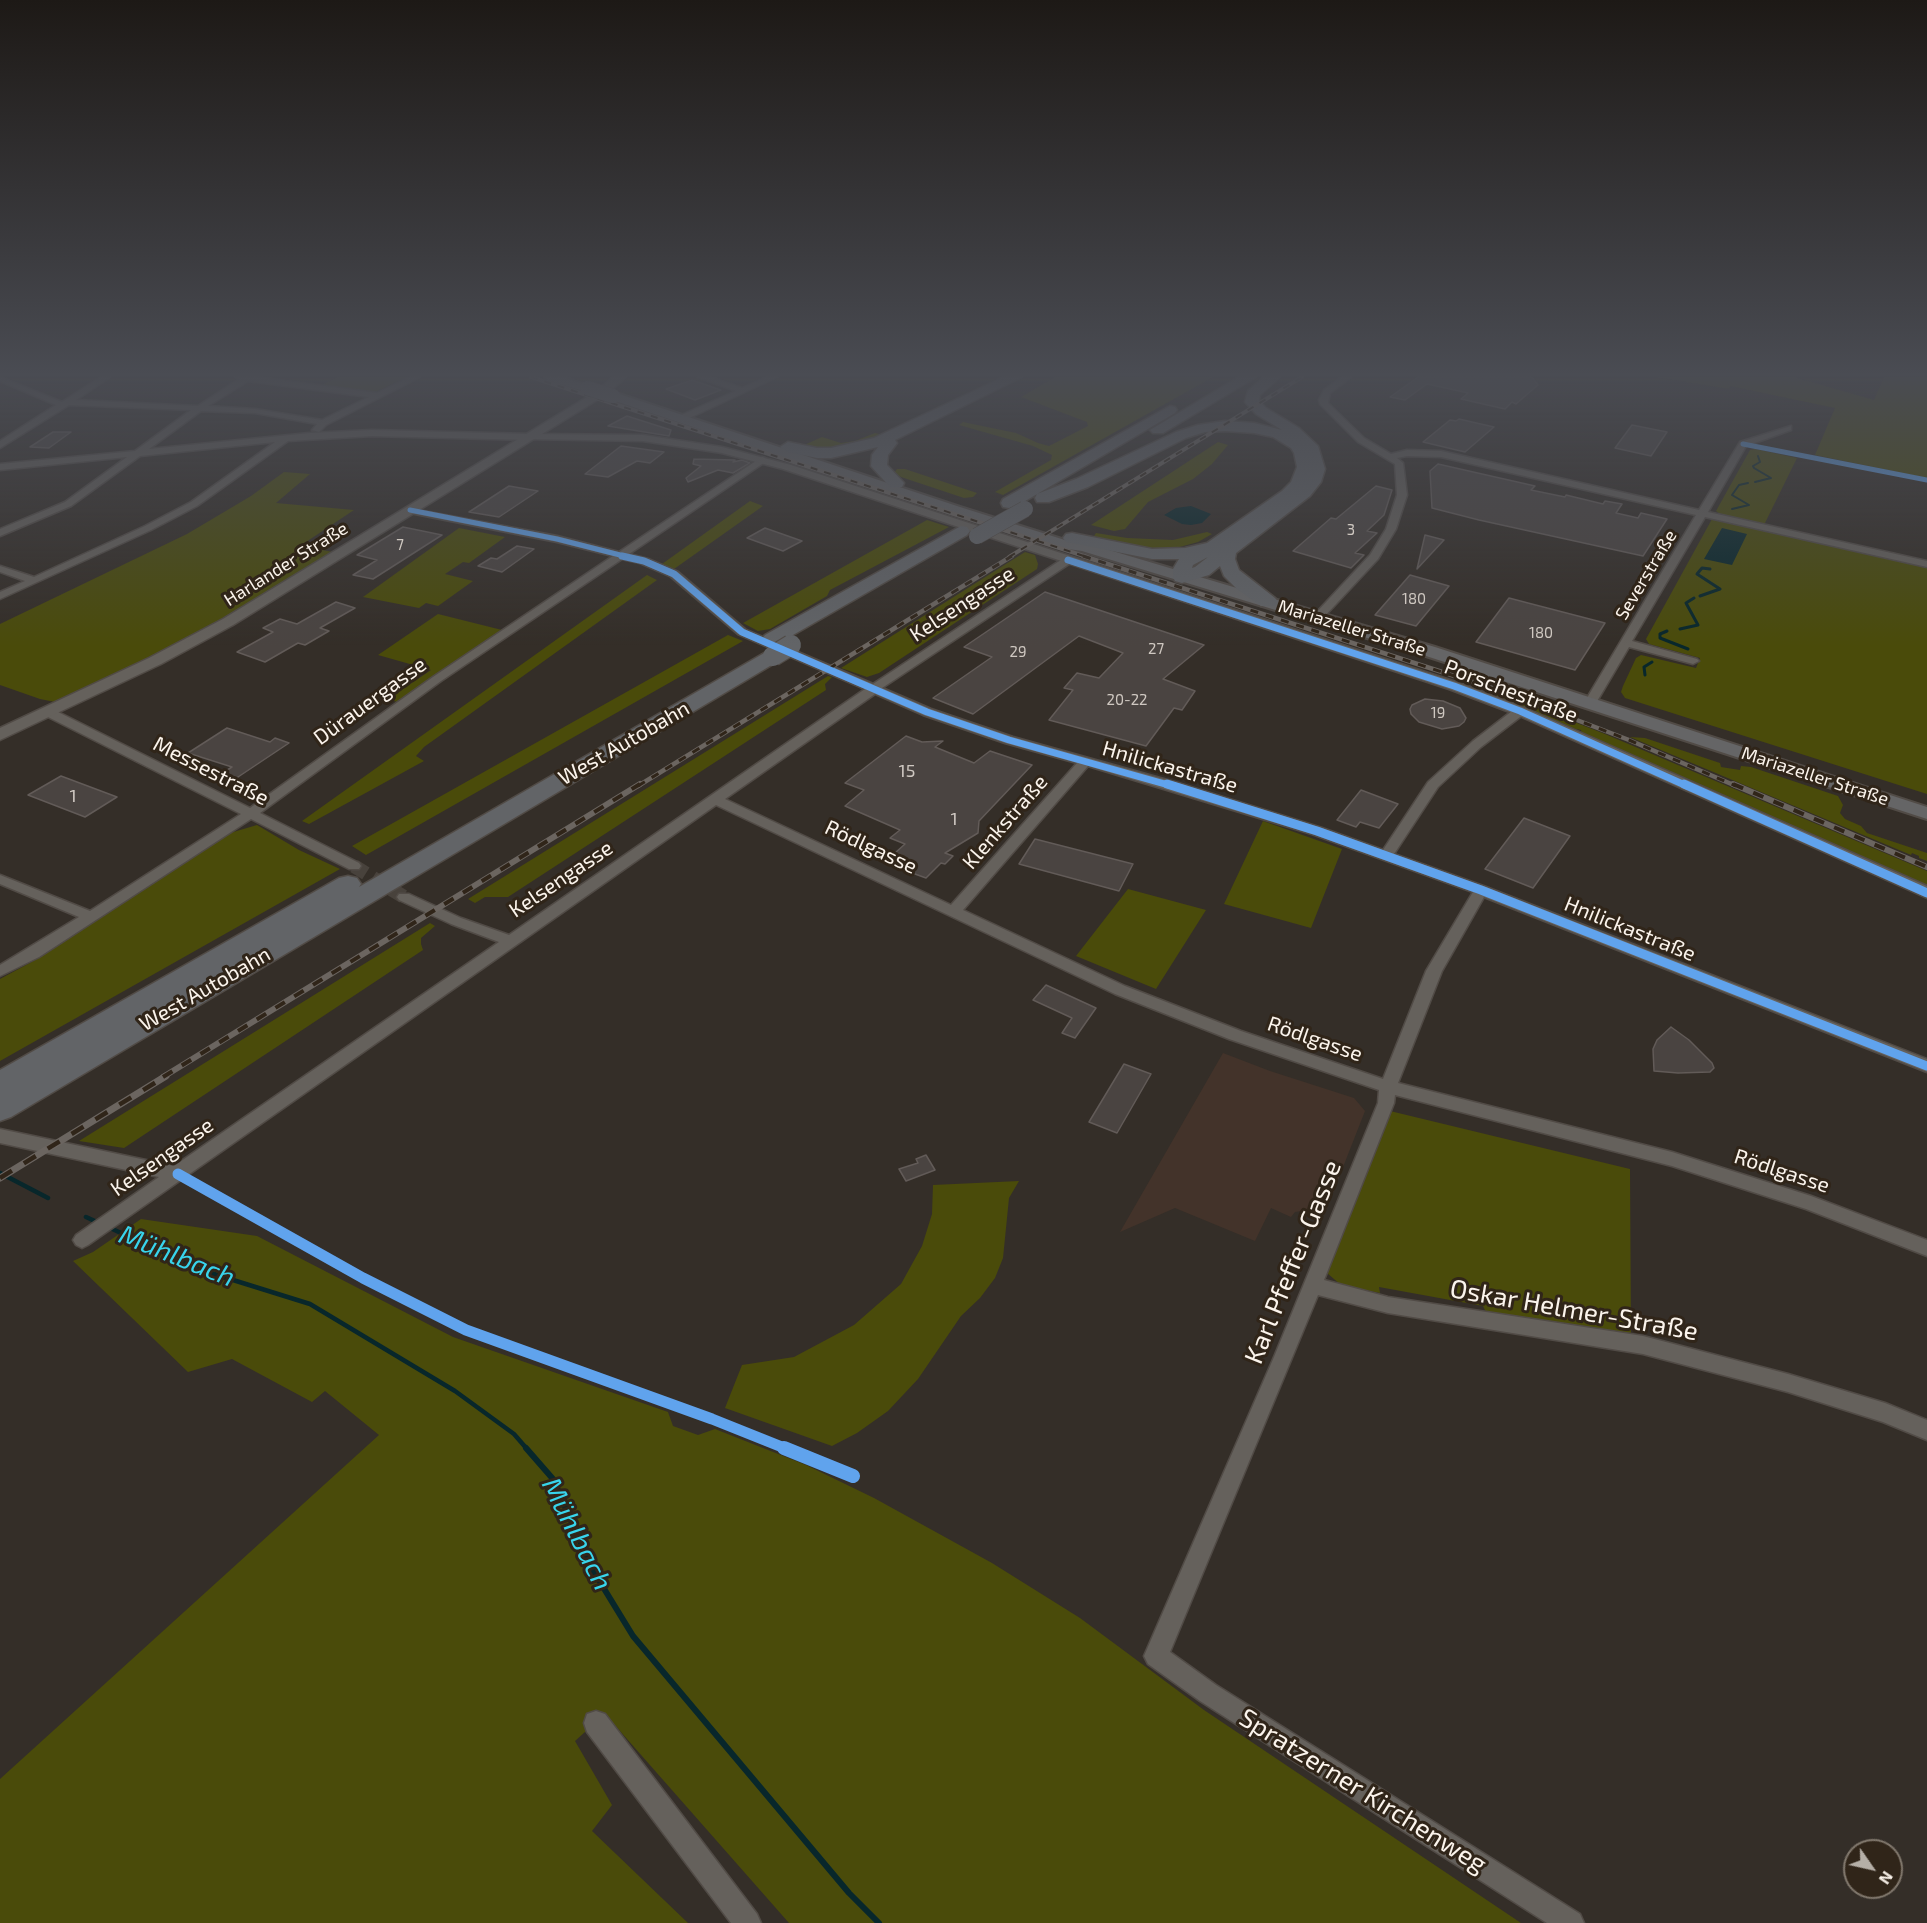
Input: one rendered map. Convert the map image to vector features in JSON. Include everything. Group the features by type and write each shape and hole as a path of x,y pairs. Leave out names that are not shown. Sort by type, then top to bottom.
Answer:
{"highway":[{"path":"880,467 896,483"},
{"name":"West Autobahn","path":"0,1083 772,647 970,534 1080,467"},
{"name":"West Autobahn","path":"1017,506 1043,498 1096,467"},
{"path":"1043,498 1116,467"},
{"path":"1182,577 1210,566 1226,544 1299,484 1305,467"},
{"path":"1078,542 1169,554 1226,544 1304,492 1312,482 1316,467"},
{"path":"1226,544 1226,559 1232,572 1244,585 1268,602"},
{"name":"West Autobahn","path":"0,1109 772,647"}],"main road":[{"name":"Harlander Straße","path":"0,735 155,661 228,622 481,467"},
{"name":"Mariazeller Straße","path":"838,467 1066,545 1078,542"},
{"name":"Mariazeller Straße","path":"839,467 896,483 1182,577 1318,617 1590,703 1927,813"}],"street":[{"path":"0,533 68,504 119,467"},
{"path":"0,596 194,504 246,467"},
{"name":"Dürauergasse","path":"0,971 34,954 250,814 437,679 752,467"},
{"name":"Porschestraße","path":"783,467 973,527 1443,683 1520,711 1927,893"},
{"path":"1318,617 1367,567 1391,529 1402,495 1399,467"},
{"path":"1496,467 1927,564"},
{"name":"Severstraße","path":"1590,703 1730,467"},
{"name":"Hnilickastraße","path":"410,510 620,554 674,574 742,632 943,718 1249,809 1386,856 1481,890 1927,1066"},
{"name":"Kelsengasse","path":"87,1237 875,688 1068,560"},
{"path":"0,569 34,580"},
{"path":"1626,643 1692,661"},
{"path":"1386,856 1433,785 1477,744 1520,711"},
{"name":"Messestraße","path":"50,713 354,866"},
{"name":"Klenkstraße","path":"954,911 1086,761"},
{"name":"Rödlgasse","path":"715,799 1120,990 1235,1035 1388,1087 1672,1160 1811,1203 1927,1248"},
{"path":"0,879 92,917"},
{"name":"Karl Pfeffer-Gasse","path":"1156,1656 1284,1358 1386,1103 1388,1087 1434,971 1481,890"},
{"path":"404,897 510,941"},
{"path":"0,1136 178,1174"},
{"name":"Oskar Helmer-Straße","path":"1312,1284 1388,1305 1643,1345 1788,1383 1885,1413 1927,1430"},
{"name":"Spratzerner Kirchenweg","path":"1156,1656 1208,1693 1571,1923"},
{"path":"596,1723 748,1923"}],"shaded area":[{"path":"1039,467 1053,467 1003,495 995,492"},
{"path":"1180,467 1209,467 1193,479 1148,502 1125,529 1114,531 1091,525"},
{"path":"1741,467 1793,467 1764,525 1716,511"},
{"path":"1872,467 1927,467 1927,478"},
{"path":"897,469 905,469 977,493 973,497 964,498 901,477 894,473"},
{"path":"284,472 310,474 276,503 354,510 300,546 333,552 189,639 60,703 40,699 0,685 0,624 187,534 251,496"},
{"path":"750,501 763,506 674,569 662,564"},
{"path":"1712,519 1927,568 1927,794 1625,698 1621,692 1623,686 1636,658 1641,655 1696,668 1700,658 1649,644 1646,639"},
{"path":"927,520 949,527 830,590 827,596 770,629 758,631 743,623"},
{"path":"459,528 505,537 469,563 463,562 445,574 473,581 438,606 426,603 419,608 363,597"},
{"path":"1207,532 1212,534 1198,542 1176,548 1152,549 1094,536 1096,533 1127,538 1173,540"},
{"path":"1025,552 1035,555 1037,569 879,673 867,677 841,668"},
{"path":"647,575 657,580 424,747 416,756 424,761 309,824 302,821"},
{"path":"438,614 502,630 397,702 388,699 431,670 378,655"},
{"path":"728,635 743,641 366,855 352,846"},
{"path":"828,676 832,677 825,684 826,690 508,897 485,897 475,903 468,899"},
{"path":"1492,690 1605,734 1927,871 1927,888 1582,734 1581,730 1566,727 1486,695"},
{"path":"1630,737 1645,738 1720,763 1721,767 1740,770 1741,766 1751,767 1838,796 1843,805 1840,813 1845,819 1861,826 1867,833 1927,853 1927,861 1912,853 1911,855"},
{"path":"1263,821 1342,849 1311,928 1224,904"},
{"path":"257,825 299,850 340,869 0,1061 0,979 39,958 230,833"},
{"path":"1128,889 1206,910 1156,989 1076,956"},
{"path":"430,923 435,926 421,938 423,950 124,1148 79,1141"},
{"path":"1223,1053 1354,1098 1365,1111 1325,1213 1301,1211 1295,1212 1291,1217 1271,1208 1255,1241 1175,1208 1120,1232"},
{"path":"1390,1111 1630,1169 1631,1338 1486,1312 1483,1306 1379,1287 1380,1293 1341,1285 1327,1273"},
{"path":"1019,1181 1009,1198 1003,1258 995,1278 980,1298 961,1316 918,1379 888,1411 857,1433 832,1446 725,1408 742,1365 794,1357 854,1325 901,1284 922,1246 932,1214 933,1185"},
{"path":"141,1219 257,1236 453,1337 668,1412 673,1426 698,1435 715,1429 806,1465 874,1498 992,1563 1080,1618 1204,1710 1521,1923 789,1923 605,1714 575,1741 612,1805 592,1831 688,1923 0,1923 0,1779 379,1435 325,1391 312,1402 232,1359 188,1372 73,1261 93,1252"}],"water":[{"path":"1191,506 1211,514 1202,523 1191,525 1182,524 1164,515 1176,508"},
{"path":"1722,528 1747,534 1732,565 1704,559"}],"building":[{"path":"594,467 627,467 608,477 585,474"},
{"path":"700,467 744,467 733,473 718,470 688,482 686,478"},
{"path":"1435,467 1450,467 1535,486 1531,490 1603,504 1605,501 1622,504 1616,513 1638,518 1641,513 1667,519 1643,556 1432,508 1430,471"},
{"path":"509,486 538,491 499,517 469,512"},
{"path":"1376,486 1392,490 1384,515 1367,531 1377,533 1355,553 1364,555 1351,568 1293,551 1331,518 1336,519"},
{"path":"403,527 442,535 373,579 353,575 377,560 357,555"},
{"path":"765,528 802,541 783,551 747,538"},
{"path":"1425,535 1444,540 1417,569"},
{"path":"517,546 534,549 502,572 478,566 491,558 497,559"},
{"path":"1410,575 1449,586 1416,626 1375,615"},
{"path":"1045,592 1204,645 1163,679 1195,691 1182,710 1174,708 1146,746 1049,720 1073,690 1064,688 1077,673 1099,678 1123,653 1079,636 973,714 933,698 992,657 964,647"},
{"path":"1509,598 1605,623 1575,670 1476,642"},
{"path":"336,602 355,608 320,628 329,631 305,645 298,643 265,662 237,652 273,632 263,628 280,619 297,624"},
{"path":"1425,699 1443,701 1460,708 1466,718 1464,722 1459,726 1442,729 1419,722 1411,714 1410,709 1412,705"},
{"path":"227,728 270,742 275,738 289,743 235,779 221,774 232,767 188,753"},
{"path":"906,736 922,742 943,741 935,747 974,763 990,751 1032,765 979,821 978,833 945,853 953,856 945,864 941,863 926,878 893,866 903,856 895,853 905,844 890,838 900,830 845,806 864,790 845,783"},
{"path":"61,776 117,797 85,817 28,795"},
{"path":"1361,790 1398,804 1379,828 1360,822 1356,827 1337,820"},
{"path":"1524,818 1570,836 1533,888 1485,869"},
{"path":"1035,839 1133,864 1119,891 1019,864"},
{"path":"1046,985 1096,1008 1075,1038 1062,1033 1072,1018 1033,1000"},
{"path":"1671,1027 1689,1040 1712,1063 1714,1068 1710,1072 1654,1071 1653,1049 1657,1040"},
{"path":"1124,1064 1151,1074 1117,1133 1089,1122"},
{"path":"926,1155 935,1170 906,1181 899,1169 918,1163 916,1159"}],"waterway":[{"path":"1753,467 1771,478 1755,482"},
{"path":"1732,509 1749,505 1732,495 1739,485 1748,483"},
{"path":"1700,596 1720,589 1697,574 1702,568 1710,569"},
{"path":"1680,629 1698,625 1686,603 1694,598"},
{"path":"1667,631 1660,634 1660,638 1688,649"},
{"path":"1645,675 1644,667 1652,662"},
{"name":"Mühlbach","path":"0,1173 48,1198"},
{"name":"Mühlbach","path":"86,1217 99,1223"},
{"name":"Mühlbach","path":"108,1227 201,1270 310,1304 455,1391 514,1434 527,1449"},
{"name":"Mühlbach","path":"526,1448 553,1479 592,1569 633,1636 849,1893 879,1923"}],"tunnel":[{"path":"354,866 404,897"}],"railway":[{"path":"808,467 1036,540"},
{"path":"1036,540 1156,467"},
{"path":"1009,557 1036,540"},
{"path":"1036,540 1087,557"},
{"path":"638,786 1012,556"},
{"path":"1083,556 1501,691 1629,740 1736,786"},
{"path":"163,1077 640,784"},
{"path":"1733,784 1927,867"},
{"path":"0,1178 166,1076"}],"cycle path":[{"path":"1859,467 1927,480"},
{"path":"410,510 557,539 644,561 674,574 742,632 927,712 1009,740 1173,786 1317,831 1481,890 1927,1066"},
{"path":"1068,560 1454,686 1520,711 1927,893"},
{"path":"178,1174 363,1278 466,1330 712,1419 853,1476"}]}
